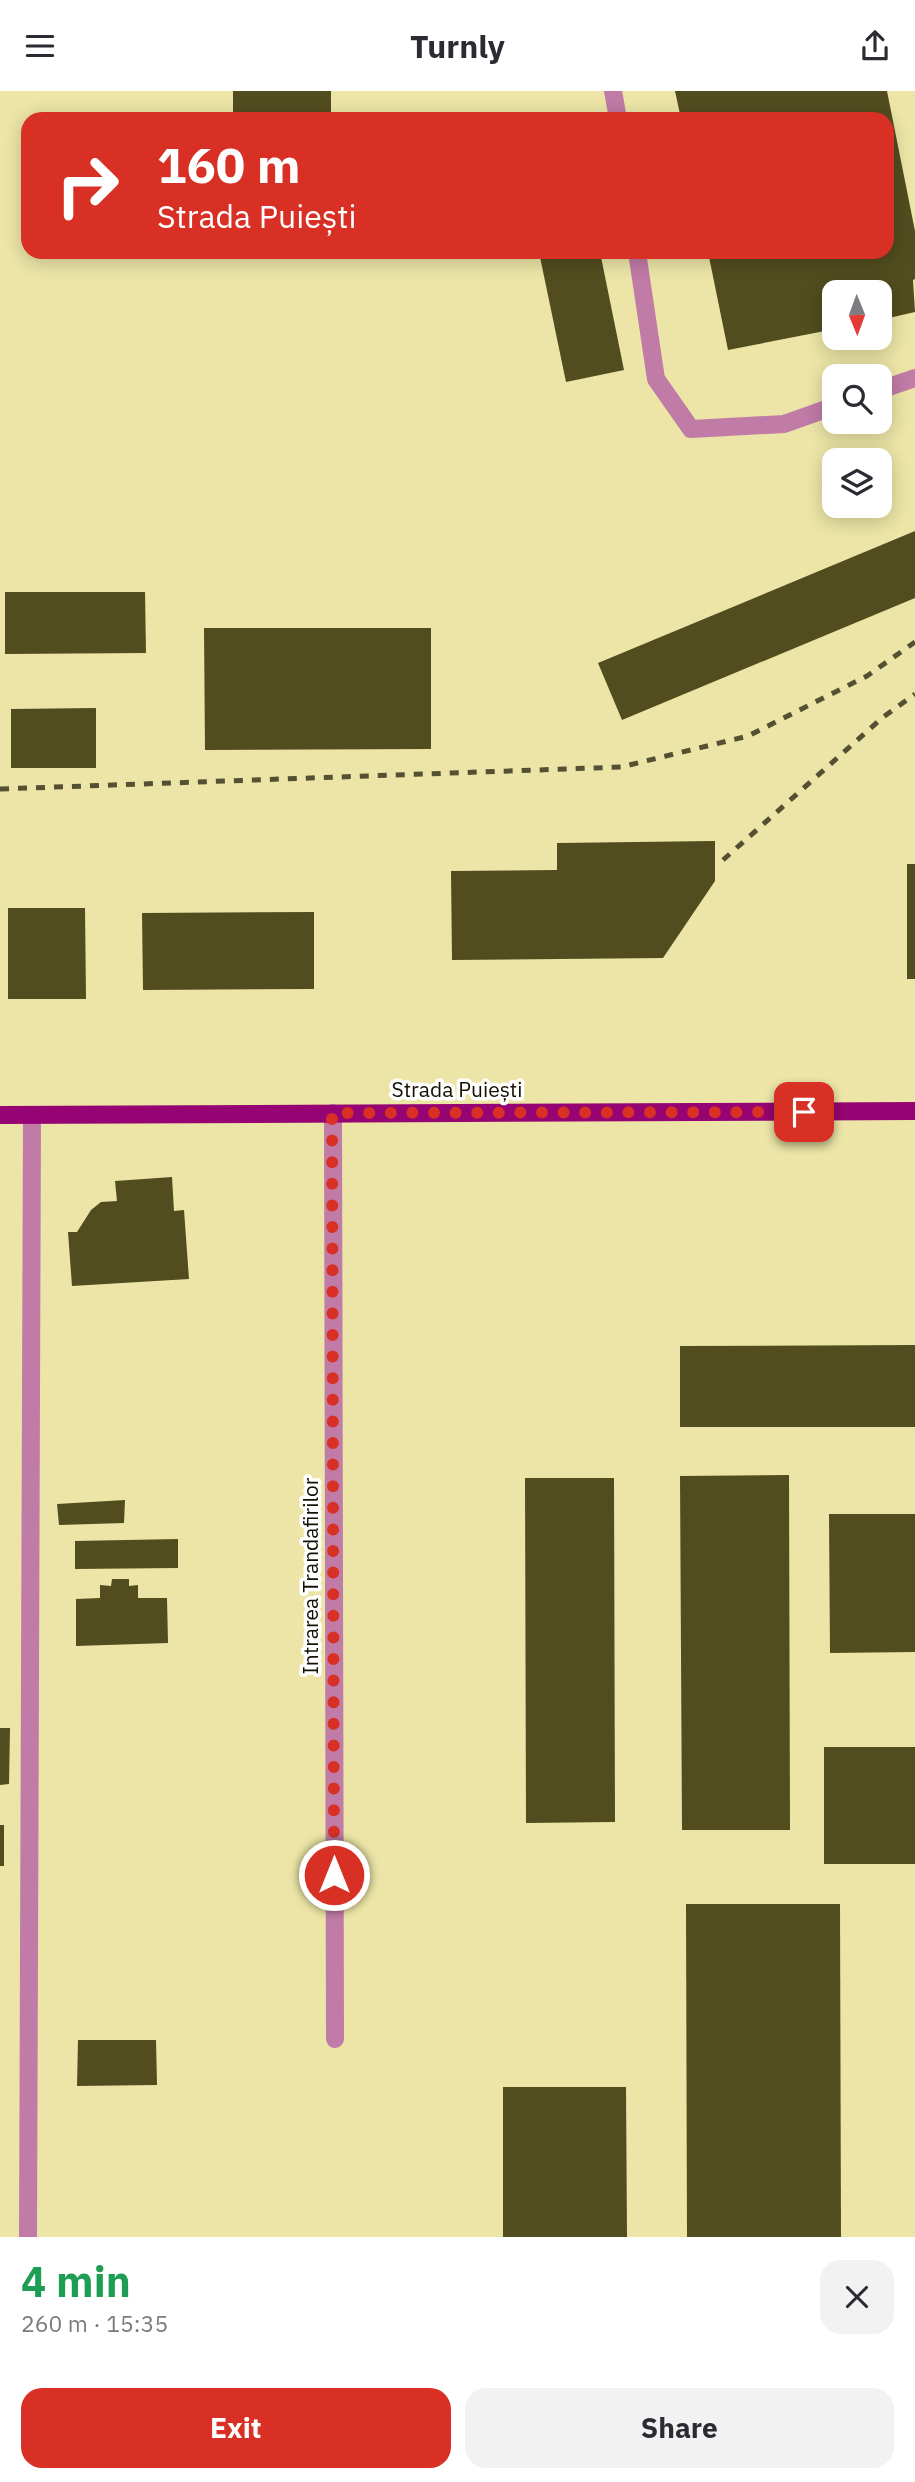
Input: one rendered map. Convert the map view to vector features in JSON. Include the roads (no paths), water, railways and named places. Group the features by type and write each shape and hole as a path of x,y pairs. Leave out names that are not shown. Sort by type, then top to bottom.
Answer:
{"main road":[{"name":"Strada Puiești","path":"0,1115 915,1111"}],"street":[{"path":"613,91 617,112"},
{"path":"638,259 656,379 691,429 784,424 822,411"},
{"path":"892,386 915,377"},
{"name":"Intrarea Trandafirilor","path":"332,1113 335,2039"},
{"path":"29,2237 32,1115"}],"railway":[{"path":"0,789 621,767 748,736 867,676 915,642"},
{"path":"723,860 882,718 915,694"}]}
